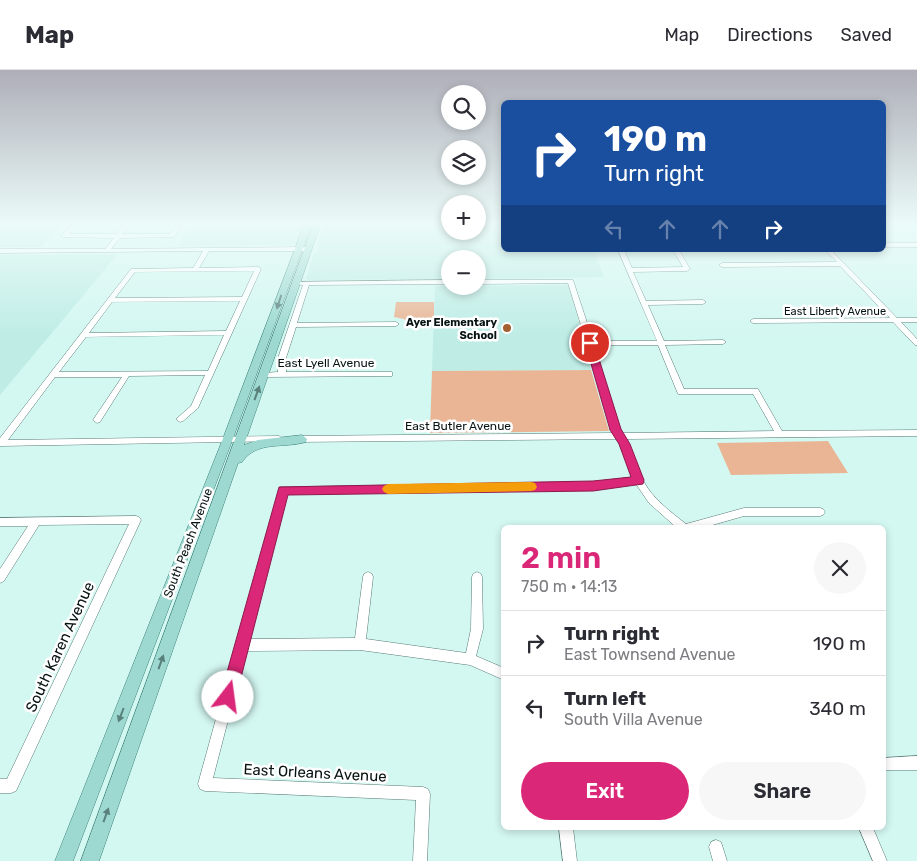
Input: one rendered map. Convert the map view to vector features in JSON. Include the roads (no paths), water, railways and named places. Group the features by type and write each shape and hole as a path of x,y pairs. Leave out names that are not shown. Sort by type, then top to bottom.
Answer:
{"main road":[{"name":"South Peach Avenue","path":"90,861 224,485 234,440 295,260"},
{"name":"South Peach Avenue","path":"64,861 234,440 302,283 307,260"},
{"path":"293,266 295,267 291,281 302,283"},
{"path":"224,485 230,478 241,453 249,446 292,442 302,439"},
{"path":"71,861 92,800 100,769"}],"street":[{"path":"194,270 201,260"},
{"path":"626,260 681,392 755,391 780,435"},
{"path":"630,270 687,269 682,260"},
{"path":"837,260 917,343"},
{"path":"722,265 841,264"},
{"path":"0,443 133,270 258,270 194,408 180,419"},
{"path":"486,282 571,281 616,430 638,480 661,509 681,525"},
{"path":"302,283 441,282"},
{"name":"South Peach Avenue","path":"282,374 282,358 302,283"},
{"path":"111,300 244,299"},
{"path":"645,303 703,302"},
{"name":"East Liberty Avenue","path":"753,321 917,320"},
{"path":"292,325 396,324"},
{"path":"84,334 228,333"},
{"path":"590,343 722,342"},
{"path":"53,375 210,373"},
{"path":"98,420 127,374"},
{"name":"East Lyell Avenue","path":"263,375 390,374"},
{"name":"East Butler Avenue","path":"0,443 917,433"},
{"path":"501,673 470,659 360,644 242,645 283,490 593,486 638,480"},
{"path":"696,525 744,512 820,512"},
{"name":"South Karen Avenue","path":"6,786 136,520 36,522"},
{"path":"0,522 36,522"},
{"path":"0,578 36,522"},
{"path":"470,659 477,629 477,576"},
{"path":"360,644 368,577"},
{"name":"East Orleans Avenue","path":"242,645 205,784 423,794 420,861"},
{"path":"886,764 917,763"},
{"path":"566,830 570,861"},
{"path":"867,830 880,861"}],"place":[{"name":"Ayer Elementary School","path":"507,328"}]}
